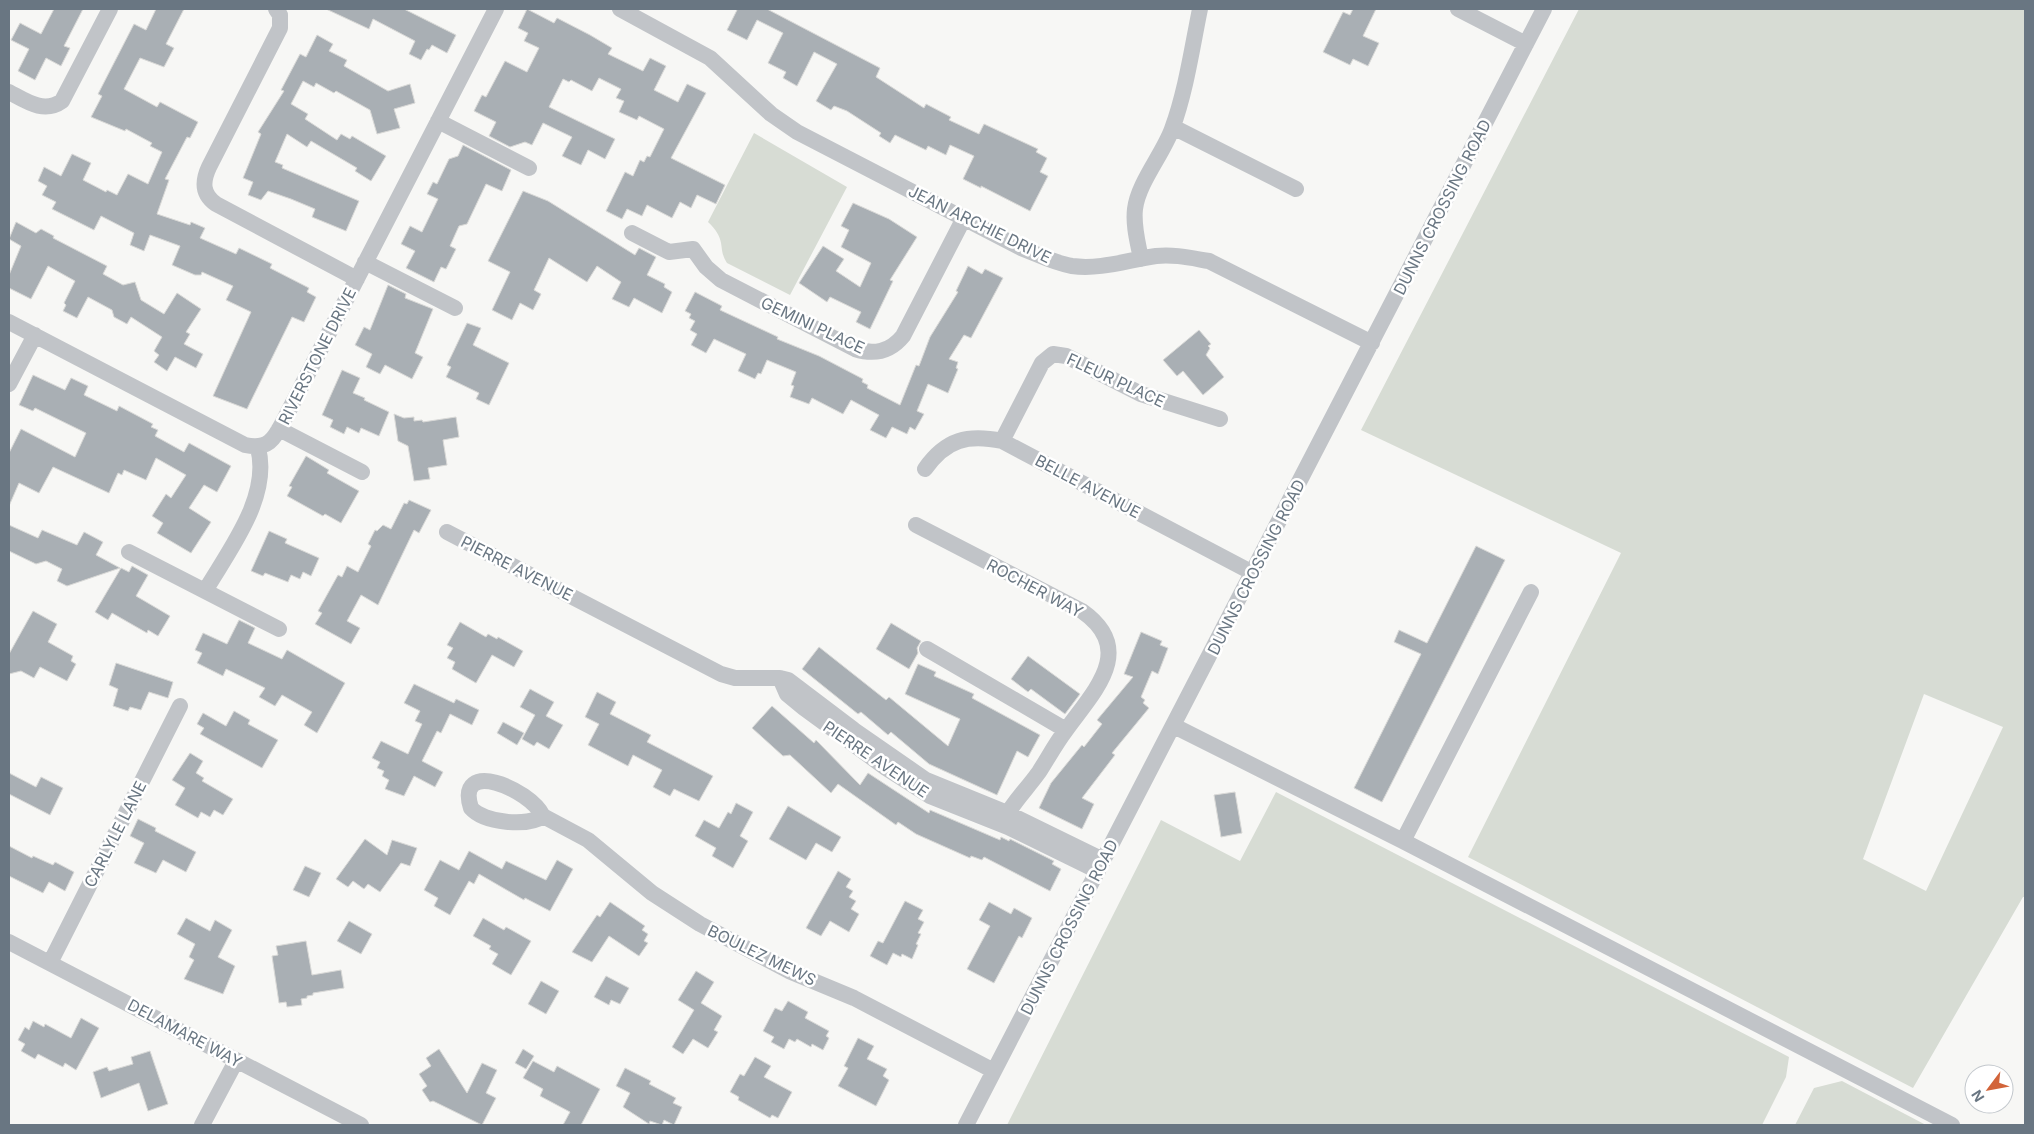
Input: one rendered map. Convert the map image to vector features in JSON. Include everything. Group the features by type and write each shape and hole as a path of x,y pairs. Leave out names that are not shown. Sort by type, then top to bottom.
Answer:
{"street":[{"path":"9,92 40,107 52,106 62,101 110,9"},
{"path":"276,9 281,21 280,28 209,167 205,176 204,190 216,204 357,279"},
{"name":"RIVERSTONE DRIVE","path":"258,448 268,443 279,429 496,9"},
{"name":"JEAN ARCHIE DRIVE","path":"620,9 710,58 771,114 797,132 1021,248 1053,261 1072,266 1107,265 1157,256 1183,256 1209,262 1230,270 1372,342"},
{"path":"1141,259 1135,208 1173,127 1200,9"},
{"path":"1458,9 1526,44"},
{"name":"DUNNS CROSSING ROAD","path":"966,1125 1544,9"},
{"path":"438,121 529,168"},
{"path":"1173,127 1296,189"},
{"name":"GEMINI PLACE","path":"632,233 669,252 693,249 709,270 726,282 855,349 872,353 890,348 903,336 964,218"},
{"path":"365,262 455,308"},
{"path":"9,322 245,445 258,448 262,463 261,474 250,509 205,591"},
{"path":"9,384 35,335"},
{"name":"FLEUR PLACE","path":"1002,441 1042,363 1053,354 1066,356 1141,394 1220,419"},
{"path":"279,429 362,472"},
{"name":"BELLE AVENUE","path":"925,469 940,451 972,436 1002,441 1253,572"},
{"name":"ROCHER WAY","path":"916,525 1082,611 1096,620 1104,632 1108,645 1105,673 1089,702 1066,730 1038,772 1018,795 1004,819"},
{"name":"PIERRE AVENUE","path":"447,532 721,674 735,678 780,678 788,680 854,730 926,780 1100,865"},
{"path":"129,552 279,629"},
{"path":"1403,841 1531,592"},
{"path":"927,649 1066,730"},
{"name":"CARLYLE LANE","path":"50,963 180,706"},
{"path":"1174,726 1403,841 1952,1125"},
{"name":"BOULEZ MEWS","path":"543,816 588,840 652,893 700,924 789,971 854,998 994,1071"},
{"name":"DELAMARE WAY","path":"9,942 360,1125"},
{"path":"202,1125 236,1061"}],"shaded area":[{"path":"1579,9 2025,9 2025,897 2023,897 1913,1088 1468,857 1621,553 1361,430","holes":["1924,694 2003,727 1926,891 1863,859"]},
{"path":"754,133 847,187 790,295 727,263 718,234 708,222"},
{"path":"1276,792 1789,1057 1786,1077 1762,1125 1007,1125 1161,820 1240,861"},
{"path":"1842,1081 1926,1125 1795,1125 1814,1088"}],"building":[{"path":"54,9 83,9 64,46 70,48 61,66 46,58 35,80 18,71 29,49 11,40 20,23 41,34"},
{"path":"156,9 184,9 166,44 174,48 164,67 140,58 124,89 157,107 160,102 198,122 190,138 187,137 165,179 169,180 157,214 190,225 191,222 205,228 200,238 236,254 239,248 272,264 270,268 309,288 307,292 316,297 304,322 292,317 247,409 213,396 251,312 226,300 233,286 202,272 201,275 195,275 172,265 180,246 150,235 144,251 130,245 134,233 101,216 94,230 52,209 56,202 42,195 47,186 38,181 44,167 61,176 72,154 91,163 83,180 106,192 107,190 117,195 128,174 148,184 162,152 150,146 152,143 126,129 125,131 91,117 102,96 98,94 134,24 146,30"},
{"path":"326,9 404,9 456,35 447,53 432,45 429,50 427,49 421,60 409,54 415,41 373,19 369,29"},
{"path":"527,9 554,23 557,18 590,35 612,48 608,54 643,71 650,58 666,66 654,90 678,102 687,84 706,93 671,158 725,185 716,204 697,195 691,208 680,202 672,218 647,205 642,216 627,209 622,219 606,211 625,172 633,176 640,160 644,162 647,156 650,157 664,129 639,116 637,120 619,112 624,101 616,98 621,89 599,78 592,91 571,80 569,82 563,79 549,107 615,139 605,159 588,150 581,165 562,156 572,137 543,123 532,145 525,142 510,147 489,136 496,122 474,111 482,95 486,97 505,61 527,72 539,48 524,41 528,33 518,28"},
{"path":"734,9 767,9 880,68 876,77 924,108 926,104 951,117 949,120 979,134 984,124 1038,149 1036,152 1047,158 1040,172 1048,176 1030,211 963,179 974,156 950,145 946,155 928,146 926,150 895,135 890,143 879,136 881,133 847,111 834,106 831,110 816,101 837,64 814,52 797,86 783,78 786,72 768,63 783,33 757,20 747,40 727,30 737,10"},
{"path":"1353,9 1376,9 1363,36 1379,43 1368,66 1353,59 1350,65 1323,52 1343,12 1350,15"},
{"path":"317,35 333,44 329,51 347,60 344,66 388,91 410,84 415,103 394,109 400,128 377,134 370,110 336,91 334,93 316,83 314,87 303,81 291,104 308,114 305,119 337,140 341,134 350,139 352,136 386,156 371,181 355,171 357,168 311,141 307,147 287,134 275,162 283,165 282,168 359,201 346,231 312,217 315,209 291,199 268,191 261,200 248,195 253,182 243,178 261,134 258,132 284,91 281,90 300,54 306,57"},
{"path":"463,145 511,170 502,191 486,184 467,224 459,226 450,246 456,249 446,269 441,267 434,282 406,268 415,251 401,244 410,226 422,232 438,199 427,194 433,182 437,184 449,159 458,156"},
{"path":"523,191 548,201 635,255 639,248 656,257 647,275 665,284 664,287 672,292 662,313 634,298 629,307 612,299 621,282 597,266 587,282 549,258 534,290 541,294 533,310 520,303 512,320 492,310 510,272 488,261"},
{"path":"853,203 889,219 917,237 890,280 893,281 870,329 856,322 861,312 830,297 827,302 799,283 823,246 844,259 836,271 860,287 871,263 841,247 849,230 841,226"},
{"path":"16,222 36,233 41,229 54,236 53,238 107,266 103,274 123,285 135,282 141,300 164,314 177,293 201,309 186,332 190,334 184,344 203,354 196,368 175,357 167,371 154,362 159,355 154,351 162,337 131,317 127,324 114,317 112,310 88,297 77,318 63,311 66,305 64,303 75,281 48,266 31,299 9,288 9,275 21,246 9,239"},
{"path":"968,266 982,274 985,269 1003,278 971,338 964,335 949,359 958,362 956,368 958,369 948,393 928,384 917,411 924,414 915,430 910,427 907,434 892,427 886,438 870,430 879,415 851,400 843,414 812,398 809,404 790,397 794,386 791,385 796,372 767,360 761,374 758,373 755,379 738,371 746,354 714,339 706,353 691,345 697,334 690,330 695,321 689,318 691,314 685,311 695,292 722,306 720,310 778,337 777,339 819,356 863,379 862,382 868,385 867,388 900,405 916,365 919,366 930,337 958,292 956,291"},
{"path":"388,285 406,294 405,298 433,309 415,353 423,357 412,379 385,365 380,374 366,367 372,354 355,345 364,327 370,330"},
{"path":"467,323 481,328 473,345 509,363 489,405 476,399 479,393 446,377 451,367 447,365"},
{"path":"1199,330 1211,344 1208,346 1210,348 1206,355 1224,377 1203,395 1183,371 1177,376 1163,360"},
{"path":"342,370 360,378 353,393 389,412 379,436 361,428 359,433 347,427 344,434 330,427 333,420 322,415"},
{"path":"33,375 65,390 71,378 88,386 84,395 117,411 119,406 153,424 151,427 158,430 155,436 184,452 189,443 231,466 217,492 204,485 189,508 211,522 191,553 157,533 163,523 152,516 166,494 171,498 186,475 156,458 146,480 124,470 122,475 118,473 109,493 53,467 39,493 19,483 9,506 9,453 21,429 75,457 86,433 35,408 33,411 19,405"},
{"path":"394,414 404,418 414,417 414,421 422,420 423,422 456,417 459,437 443,440 447,465 428,468 430,479 414,481 408,446 398,441"},
{"path":"306,456 329,470 327,473 359,491 341,523 325,514 323,516 287,496 292,487 289,486"},
{"path":"409,500 431,510 419,533 414,530 378,605 361,595 347,621 360,628 351,644 315,624 322,613 318,611 338,575 342,577 347,566 358,572 371,546 368,544 375,530 377,531 383,525 391,529 404,503 407,504"},
{"path":"9,525 38,538 42,530 77,545 84,532 103,542 96,555 120,568 67,586 57,581 62,569 46,561 36,564 9,551"},
{"path":"269,531 287,539 285,543 319,558 311,576 303,572 300,579 291,575 288,582 265,573 263,576 251,571"},
{"path":"1476,546 1505,560 1382,802 1354,788 1421,654 1394,642 1399,630 1427,643"},
{"path":"132,566 148,575 136,596 170,616 158,636 148,630 147,633 112,613 108,620 95,612 121,568 129,572"},
{"path":"33,611 57,624 48,642 73,656 71,661 76,664 67,681 40,667 34,678 21,671 9,674 9,654"},
{"path":"239,620 255,628 248,643 282,659 287,650 345,683 317,733 304,725 312,712 282,695 275,706 259,697 265,688 226,669 223,676 197,663 202,653 195,650 203,633 227,644"},
{"path":"460,622 486,637 488,634 497,639 498,637 523,651 514,667 492,655 476,683 452,669 455,662 447,658 453,648 447,645"},
{"path":"891,623 921,641 917,648 918,653 909,669 876,649"},
{"path":"1141,632 1162,641 1160,645 1168,648 1158,674 1152,671 1141,697 1145,700 1143,703 1149,708 1112,753 1115,755 1082,798 1094,804 1082,829 1039,808 1051,783 1102,724 1097,720 1133,677 1124,674"},
{"path":"819,647 886,700 889,697 948,746 960,719 905,694 918,664 936,672 934,676 974,694 972,698 1040,735 1028,757 1017,751 997,795 929,764 891,732 888,735 861,712 858,714 802,669"},
{"path":"1028,656 1080,694 1065,714 1031,689 1028,692 1011,679"},
{"path":"116,663 173,682 168,698 149,692 141,710 130,707 128,711 113,706 118,689 109,685"},
{"path":"414,684 454,703 456,699 479,710 472,725 450,714 441,733 437,731 422,761 443,772 435,787 414,776 404,796 385,789 389,780 382,776 384,771 377,768 380,762 372,758 381,741 408,754 422,724 415,721 420,711 404,703"},
{"path":"530,689 554,702 546,716 563,725 549,749 537,742 534,746 522,739 535,715 520,707"},
{"path":"597,692 616,702 610,714 651,735 647,742 713,776 699,801 674,789 670,796 653,787 662,770 633,755 628,766 588,745 599,724 585,717"},
{"path":"772,706 814,743 816,740 860,785 868,773 929,813 930,810 1000,840 1001,837 1009,841 1010,839 1054,861 1052,864 1061,869 1050,891 984,857 982,860 971,856 970,858 916,834 898,822 896,825 838,784 831,793 790,755 783,756 752,728"},
{"path":"234,711 250,720 248,724 278,740 262,768 200,734 204,728 197,724 203,713 226,726"},
{"path":"503,722 524,733 517,745 497,733"},
{"path":"190,753 203,761 196,773 204,778 202,781 233,799 223,815 214,810 210,817 201,812 198,818 175,805 185,788 172,780"},
{"path":"9,773 36,787 41,777 63,788 50,815 9,794"},
{"path":"1235,792 1242,833 1221,837 1214,795"},
{"path":"736,803 753,812 740,836 748,841 733,868 712,856 716,848 695,836 704,820 719,828 728,812 731,814"},
{"path":"788,806 841,837 832,852 816,843 806,860 769,839"},
{"path":"138,819 156,828 155,831 196,852 186,872 163,860 156,873 134,863 144,843 130,836"},
{"path":"365,839 387,855 392,840 417,848 410,866 401,863 380,892 368,884 364,889 353,881 348,887 336,879"},
{"path":"9,846 32,858 33,856 53,865 55,862 74,872 65,891 49,882 43,893 9,876"},
{"path":"469,851 502,869 506,861 546,880 557,860 573,869 550,911 525,898 524,900 479,874 474,884 469,881 450,915 434,906 438,898 424,890 440,860 459,870"},
{"path":"305,866 321,873 309,897 293,890"},
{"path":"838,871 851,879 846,887 853,891 849,897 856,901 851,909 859,914 849,932 830,921 821,936 806,928"},
{"path":"905,901 923,910 918,919 924,922 918,933 921,934 916,944 918,945 912,959 902,954 901,957 893,953 887,965 870,956 878,941 883,943"},
{"path":"610,902 645,926 642,930 648,934 644,941 648,943 639,956 609,936 592,962 572,952 597,915 600,917"},
{"path":"989,902 1011,914 1014,908 1032,918 1022,938 1019,936 994,983 967,969 990,926 979,920"},
{"path":"186,918 210,931 215,920 232,930 218,957 235,966 223,994 184,979 194,960 189,957 195,944 177,934"},
{"path":"483,918 504,930 506,927 531,941 511,975 492,964 498,954 489,949 491,946 473,936"},
{"path":"349,921 372,934 361,954 337,941"},
{"path":"306,941 312,975 341,970 344,988 313,993 313,995 307,996 307,998 301,999 302,1005 287,1007 286,1002 279,1003 272,956 278,955 276,946"},
{"path":"696,971 714,982 701,1003 722,1016 714,1030 718,1032 708,1048 693,1039 683,1054 672,1047 694,1010 678,1000"},
{"path":"606,976 629,988 620,1004 611,1000 609,1005 594,997"},
{"path":"541,981 559,991 546,1014 528,1004"},
{"path":"788,1001 808,1012 805,1018 829,1031 826,1036 829,1038 823,1050 812,1044 811,1047 797,1039 795,1042 789,1039 784,1049 771,1042 774,1037 763,1031 775,1008 782,1011"},
{"path":"81,1018 99,1028 76,1070 65,1063 63,1067 38,1054 35,1059 21,1051 25,1044 18,1040 25,1027 29,1030 33,1021 44,1027 45,1024 71,1038"},
{"path":"858,1038 874,1046 867,1059 887,1069 883,1076 889,1080 876,1106 838,1086 848,1068 844,1066"},
{"path":"439,1049 467,1093 482,1063 497,1070 486,1093 496,1098 482,1125 433,1101 430,1102 422,1090 427,1086 419,1074 431,1066 426,1058"},
{"path":"523,1049 534,1056 526,1069 515,1063"},
{"path":"150,1051 168,1104 148,1111 139,1083 101,1098 93,1072 107,1067 109,1071 133,1064 131,1057"},
{"path":"755,1057 771,1066 764,1077 792,1092 778,1118 772,1115 770,1118 738,1100 739,1097 730,1092 740,1074 744,1076"},
{"path":"533,1061 554,1072 557,1066 600,1089 581,1125 563,1125 570,1112 540,1096 543,1089 523,1078"},
{"path":"625,1068 651,1081 649,1084 676,1098 673,1103 682,1107 674,1125 664,1120 662,1125 650,1121 649,1124 623,1107 630,1093 616,1086"}]}
